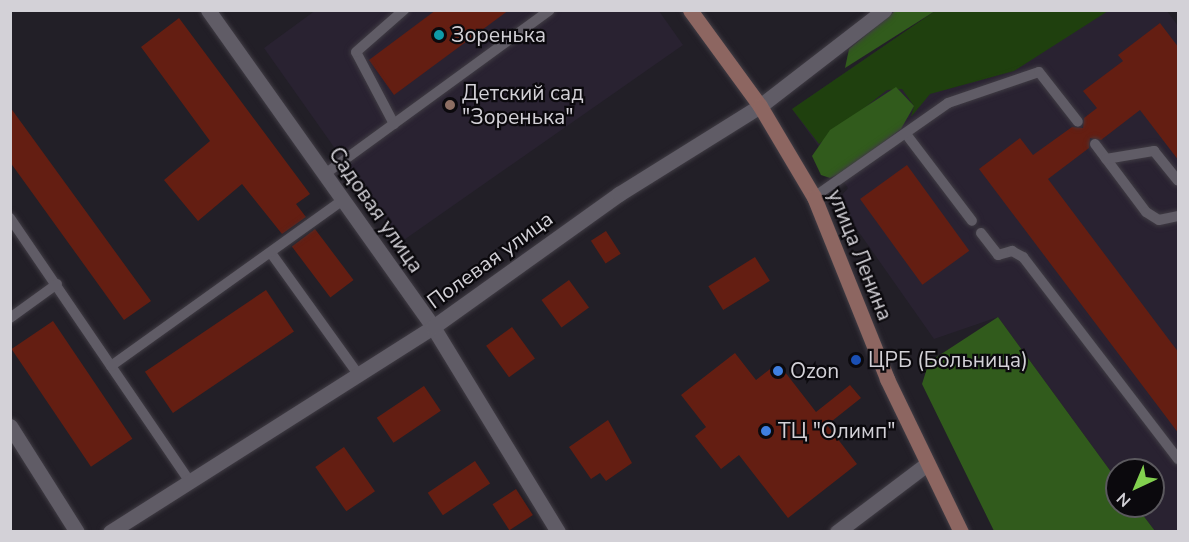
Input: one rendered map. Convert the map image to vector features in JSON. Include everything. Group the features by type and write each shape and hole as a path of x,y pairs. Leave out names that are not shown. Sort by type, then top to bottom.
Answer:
{"street":[{"name":"Садовая улица","path":"208,10 433,327 558,531"},
{"name":"улица Ленина","path":"690,10 760,106 814,197 927,464 961,531"},
{"name":"Полевая улица","path":"110,531 433,327 619,194 760,106 884,10"},
{"path":"10,426 77,531"},
{"path":"837,531 927,464"}],"lane":[{"path":"394,124 356,52 404,10"},
{"path":"325,174 550,10"},
{"path":"814,197 948,103 1040,72 1078,122"},
{"path":"906,134 972,221"},
{"path":"1095,144 1146,212 1159,220 1179,216"},
{"path":"1106,159 1154,151 1179,181"},
{"path":"111,366 343,200"},
{"path":"10,218 189,480"},
{"path":"981,233 998,255 1012,251 1023,257 1179,459"},
{"path":"271,253 358,374"},
{"path":"10,318 57,284"}],"shaded area":[{"name":"Детский сад \"Зоренька\"","path":"316,10 659,11 683,45 401,242 264,48"},
{"path":"935,11 1167,11 1178,26 1178,531 1155,531 1145,518 1165,518 1165,458 1105,458 1105,464 998,317 934,339 837,201 848,188 792,109"}],"green space":[{"path":"895,11 935,11 845,68 849,49"},
{"path":"935,11 1108,11 1014,71 930,94 911,117 914,106 902,89 887,90 819,144 792,109"},
{"path":"896,87 914,106 901,129 845,171 830,178 821,175 812,156 830,130"},
{"path":"998,317 1105,464 1105,518 1145,518 1155,531 994,531 922,384 929,362"}],"building":[{"name":"Зоренька","path":"436,10 509,10 394,95 369,60"},
{"path":"179,18 310,194 296,204 306,217 282,234 242,184 198,221 164,180 210,141 141,47"},
{"path":"1160,23 1179,48 1179,161 1140,110 1101,140 1090,138 1089,148 1048,179 1179,353 1179,434 979,169 1020,138 1033,155 1072,127 1083,128 1084,118 1097,108 1083,91 1123,61 1118,55"},
{"path":"10,107 151,301 124,320 10,162"},
{"path":"907,165 969,251 922,285 860,199"},
{"path":"315,229 354,280 330,298 292,246"},
{"path":"606,231 621,254 606,263 591,241"},
{"path":"755,257 770,281 723,310 708,286"},
{"path":"569,280 589,308 561,327 541,300"},
{"path":"266,290 294,331 173,413 145,372"},
{"path":"53,321 132,439 91,467 12,349"},
{"path":"512,327 535,359 509,377 486,346"},
{"name":"ТЦ \"Олимп\"","path":"735,353 756,380 778,363 816,412 850,385 861,398 827,425 857,464 788,518 739,455 721,469 695,436 706,427 681,395"},
{"path":"424,386 441,411 394,443 377,418"},
{"path":"608,420 632,463 606,481 600,473 591,479 569,447"},
{"path":"344,447 375,491 346,511 315,467"},
{"path":"475,461 490,483 443,515 428,493"},
{"path":"516,489 533,515 509,530 493,504"}],"place":[{"name":"Зоренька","path":"439,35"},
{"name":"Детский сад \"Зоренька\"","path":"450,105"},
{"name":"ЦРБ (Больница)","path":"856,360"},
{"name":"Ozon","path":"778,371"},
{"name":"ТЦ \"Олимп\"","path":"766,431"}]}
